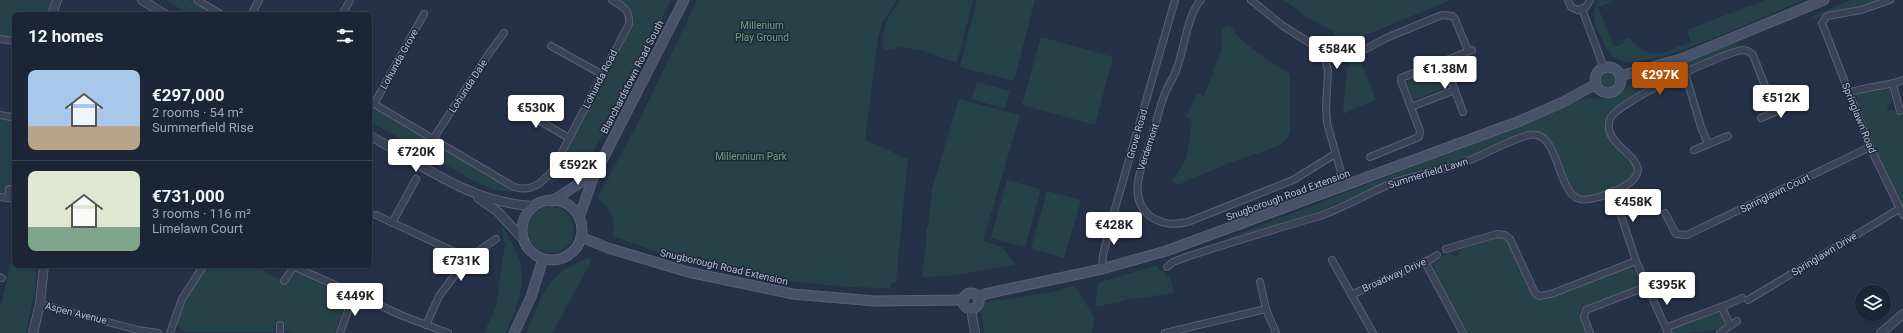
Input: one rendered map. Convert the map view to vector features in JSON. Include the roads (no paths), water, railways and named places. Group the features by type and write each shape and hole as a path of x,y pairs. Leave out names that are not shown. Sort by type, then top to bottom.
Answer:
{"main road":[{"name":"Blanchardstown Road South","path":"579,218 591,182 684,0"},
{"path":"1620,76 1681,59 1824,0"},
{"path":"1604,68 1616,70 1620,76 1620,84 1618,88 1610,92 1602,91 1596,84 1595,80 1597,72 1604,68"},
{"name":"Snugborough Road Extension","path":"978,298 985,294 1102,269 1166,251 1527,118 1564,102 1596,84"},
{"name":"Blanchardstown Road South","path":"552,201 583,181 600,164"},
{"path":"552,201 568,205 579,218 581,237 574,250 568,255 560,259 543,259 531,251 523,239 522,229 528,212 535,206 543,202 552,201"},
{"name":"Snugborough Road Extension","path":"581,237 608,248 688,272 793,294 874,300 950,298 963,300"},
{"path":"514,333 531,296 543,259"},
{"path":"971,293 978,298 977,306 970,309 964,305 963,300 965,296 971,293"}],"street":[{"path":"53,12 57,0"},
{"path":"142,0 161,12"},
{"path":"197,0 217,12"},
{"path":"253,12 260,0"},
{"path":"344,12 350,0"},
{"name":"Lohunda Road","path":"372,104 514,187 522,189 531,188 542,182 552,171 629,24 630,16 627,9 612,0"},
{"name":"Grove Road","path":"1102,269 1103,255 1114,213 1175,0"},
{"name":"Verdemont","path":"1201,0 1193,12 1178,67 1165,94 1152,137 1142,163 1137,188 1138,200 1144,210 1162,223 1177,224 1188,222 1293,180 1335,154"},
{"path":"1251,0 1283,26 1318,48 1323,54 1328,72 1326,114 1335,154 1345,186"},
{"path":"1568,0 1571,7 1574,9 1582,9 1586,7 1590,0"},
{"name":"Springlawn Road","path":"1890,0 1861,10 1827,16 1822,23 1870,147 1903,215"},
{"path":"1582,9 1604,68"},
{"name":"Lohunda Grove","path":"372,101 424,14"},
{"path":"1362,51 1386,38 1442,15 1452,16 1455,19 1470,50 1401,78 1420,131 1419,137 1370,157"},
{"name":"Lohunda Dale","path":"433,139 504,33"},
{"path":"0,39 12,41"},
{"path":"551,46 602,75"},
{"path":"1708,144 1700,125 1684,73 1732,53 1747,50 1753,55 1775,112"},
{"path":"1444,61 1463,112"},
{"name":"Summerfield Lawn","path":"1167,267 1173,262 1202,252 1325,213 1393,184 1464,163 1518,139 1534,134 1540,135 1553,152 1564,180 1571,193 1577,198 1585,200 1613,191 1631,182 1638,170 1636,163 1615,142 1610,130 1610,118 1619,109 1684,73"},
{"path":"1849,93 1859,89 1893,84 1903,80"},
{"path":"1890,108 1899,108 1893,84"},
{"path":"1411,107 1455,90"},
{"path":"511,104 570,138"},
{"path":"1761,118 1794,104"},
{"path":"0,115 11,117"},
{"path":"1694,150 1728,136"},
{"path":"372,137 472,194 498,212 523,239"},
{"name":"Springlawn Court","path":"1665,213 1673,231 1680,235 1687,235 1870,147"},
{"path":"392,223 416,179"},
{"path":"8,198 9,189"},
{"path":"1613,191 1636,261 1667,330"},
{"path":"472,194 500,202 535,206"},
{"path":"0,197 12,199"},
{"name":"Springlawn Drive","path":"1667,330 1686,319 1745,299 1899,209"},
{"path":"376,215 468,258"},
{"path":"1446,249 1497,234 1506,235 1510,239 1534,293 1539,296 1550,295 1636,261"},
{"path":"426,325 438,296 468,258 496,239"},
{"name":"Broadway Drive","path":"1351,295 1425,262 1437,255"},
{"path":"1332,260 1372,333"},
{"path":"1425,262 1463,333"},
{"path":"33,333 40,304 44,268"},
{"path":"170,333 182,299 202,268"},
{"path":"284,281 294,268"},
{"path":"299,268 354,294 448,333"},
{"path":"1260,282 1266,308 1276,333"},
{"path":"1590,333 1584,317 1586,310 1648,286"},
{"path":"340,333 354,294"},
{"name":"Aspen Avenue","path":"40,304 138,330 158,333"},
{"path":"1165,333 1266,308"},
{"path":"1722,308 1730,325"},
{"path":"970,309 975,333"},
{"path":"1881,333 1902,317"},
{"path":"1720,333 1737,321"},
{"path":"280,326 280,333"}],"park label":[{"name":"Millenium Play Ground","path":"762,30"},
{"name":"Millennium Park","path":"751,156"}]}
